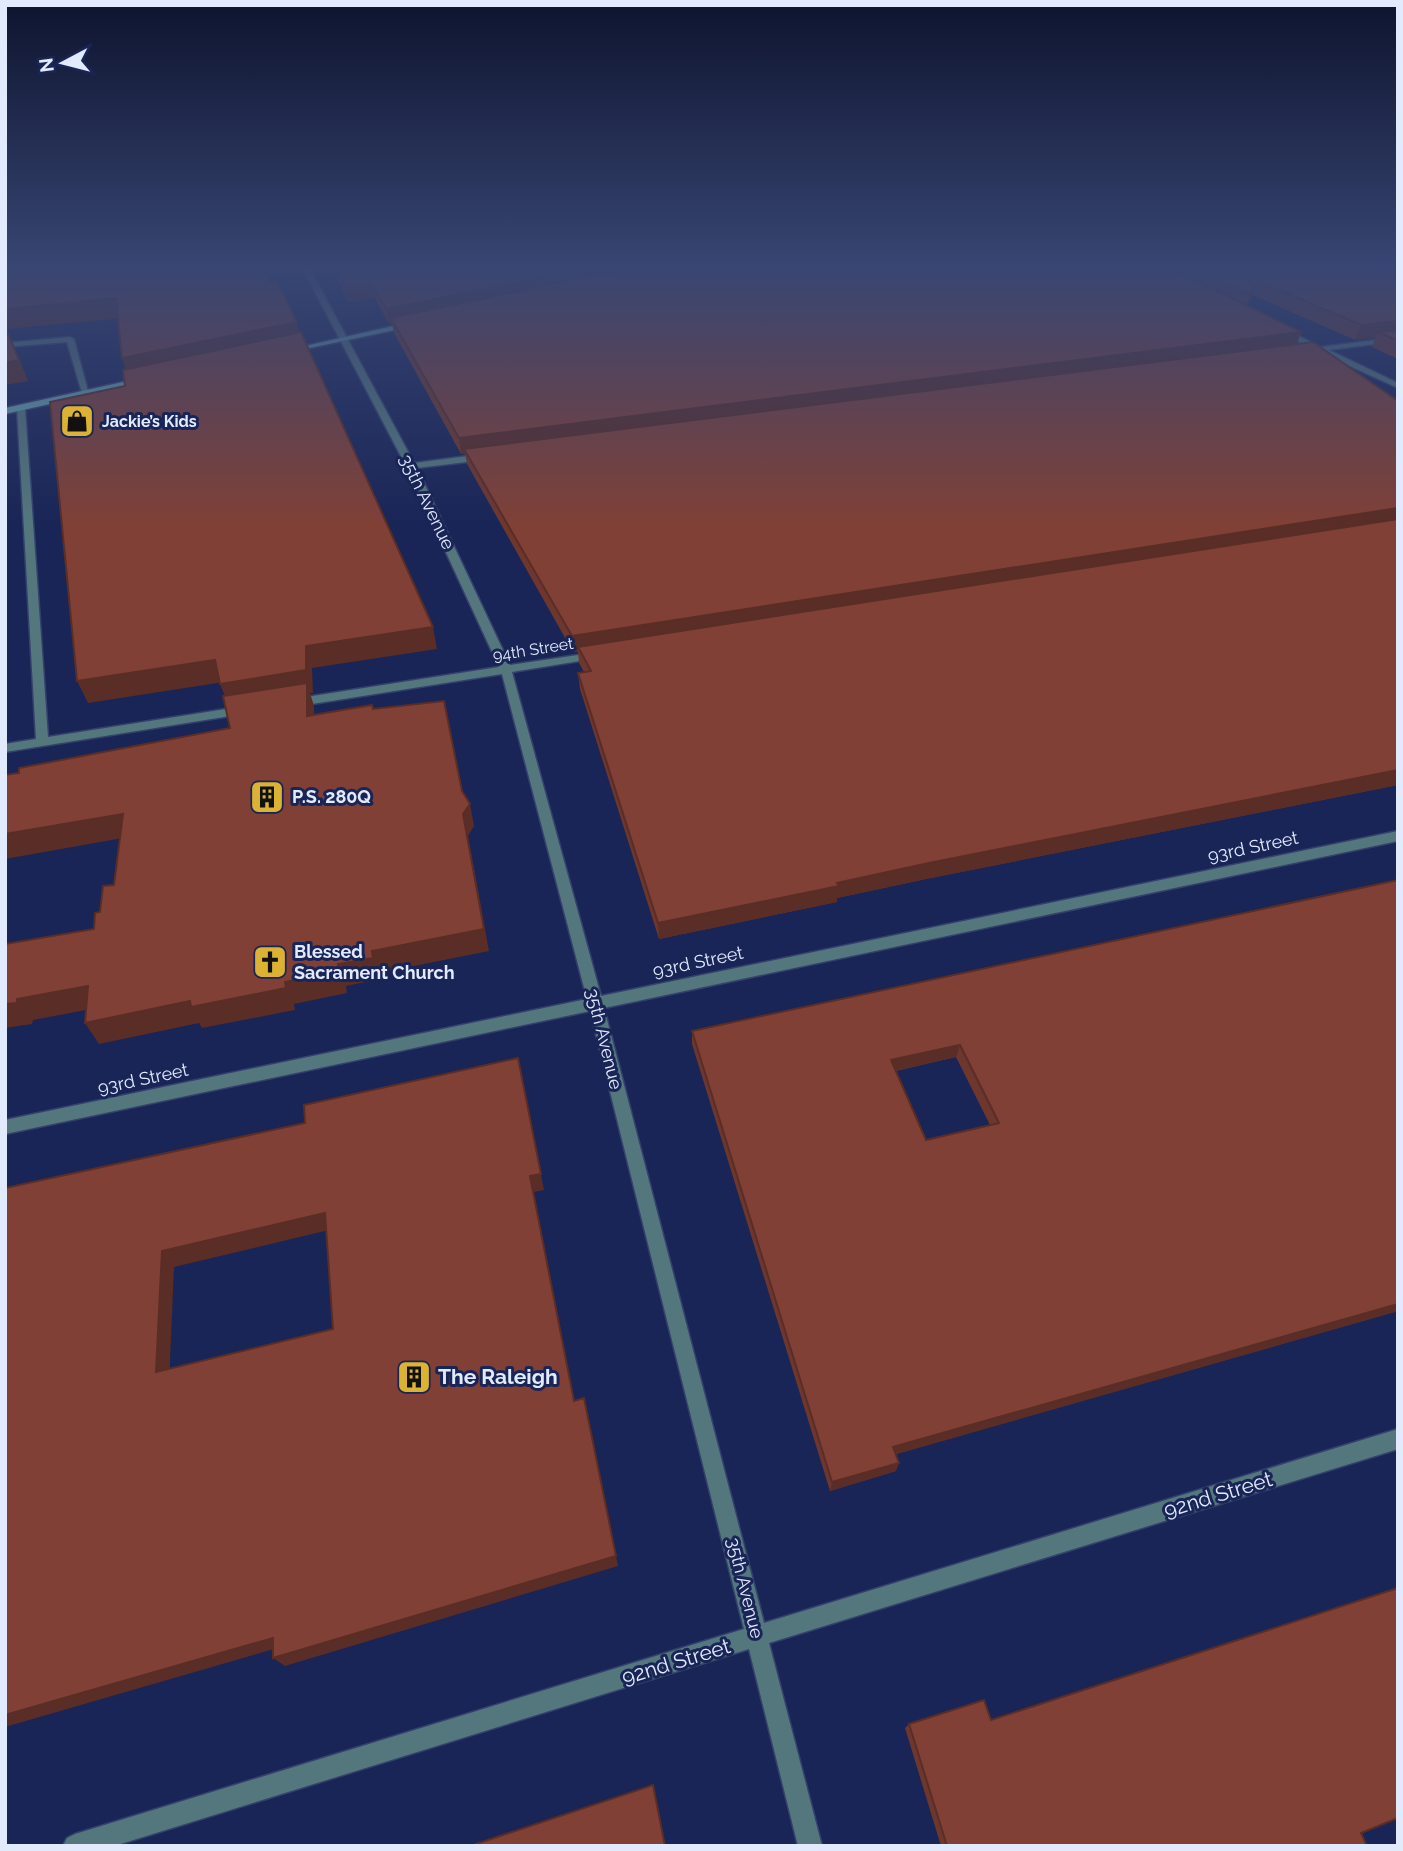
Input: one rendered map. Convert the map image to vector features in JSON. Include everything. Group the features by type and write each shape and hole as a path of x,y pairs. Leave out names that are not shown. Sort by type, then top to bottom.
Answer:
{"main road":[{"path":"5,411 150,379"}],"street":[{"path":"74,353 86,393"},
{"name":"35th Avenue","path":"350,353 411,466 506,669 596,1004 810,1846"},
{"path":"1329,353 1398,388"},
{"path":"21,408 42,742"},
{"path":"411,466 498,455"},
{"name":"94th Street","path":"276,705 607,653"},
{"path":"5,748 262,707"},
{"name":"93rd Street","path":"5,1127 1398,836"},
{"name":"92nd Street","path":"75,1846 1398,1439"}],"building":[{"path":"5,353 16,353 19,360 5,363"},
{"path":"122,353 144,353 122,358"},
{"path":"201,353 311,353 433,627 306,646 306,670 220,684 215,660 77,681 50,402 125,386 123,370"},
{"path":"411,353 1131,353 459,438"},
{"path":"1223,353 1329,353 1398,401 1398,508 572,636 464,449"},
{"path":"1398,519 1398,770 929,863 837,883 839,886 658,923 578,673 591,671 578,647"},
{"path":"307,683 307,716 372,705 373,709 444,701 462,791 470,804 463,814 484,929 372,951 373,958 338,964 339,971 285,982 286,988 191,1007 190,1001 85,1023 88,986 17,999 17,1003 5,1004 5,944 94,929 95,913 100,912 103,886 114,885 123,814 5,834 5,775 19,773 19,768 230,728 223,696"},
{"path":"1398,880 1398,1304 893,1447 899,1463 832,1482 692,1031","holes":["960,1045 999,1123 926,1140 891,1060"]},
{"path":"518,1058 541,1174 530,1176 574,1401 584,1398 616,1556 273,1658 273,1638 5,1715 5,1188 305,1123 304,1105","holes":["325,1213 333,1329 156,1372 162,1251"]},
{"path":"1398,1588 1398,1818 1361,1833 1367,1846 947,1846 909,1724 984,1700 991,1720"},
{"path":"653,1785 665,1846 470,1846"}],"place":[{"name":"Jackie’s Kids","path":"77,421"},
{"name":"P.S. 280Q","path":"267,797"},
{"name":"Blessed Sacrament Church","path":"270,962"},
{"name":"The Raleigh","path":"414,1377"}]}
